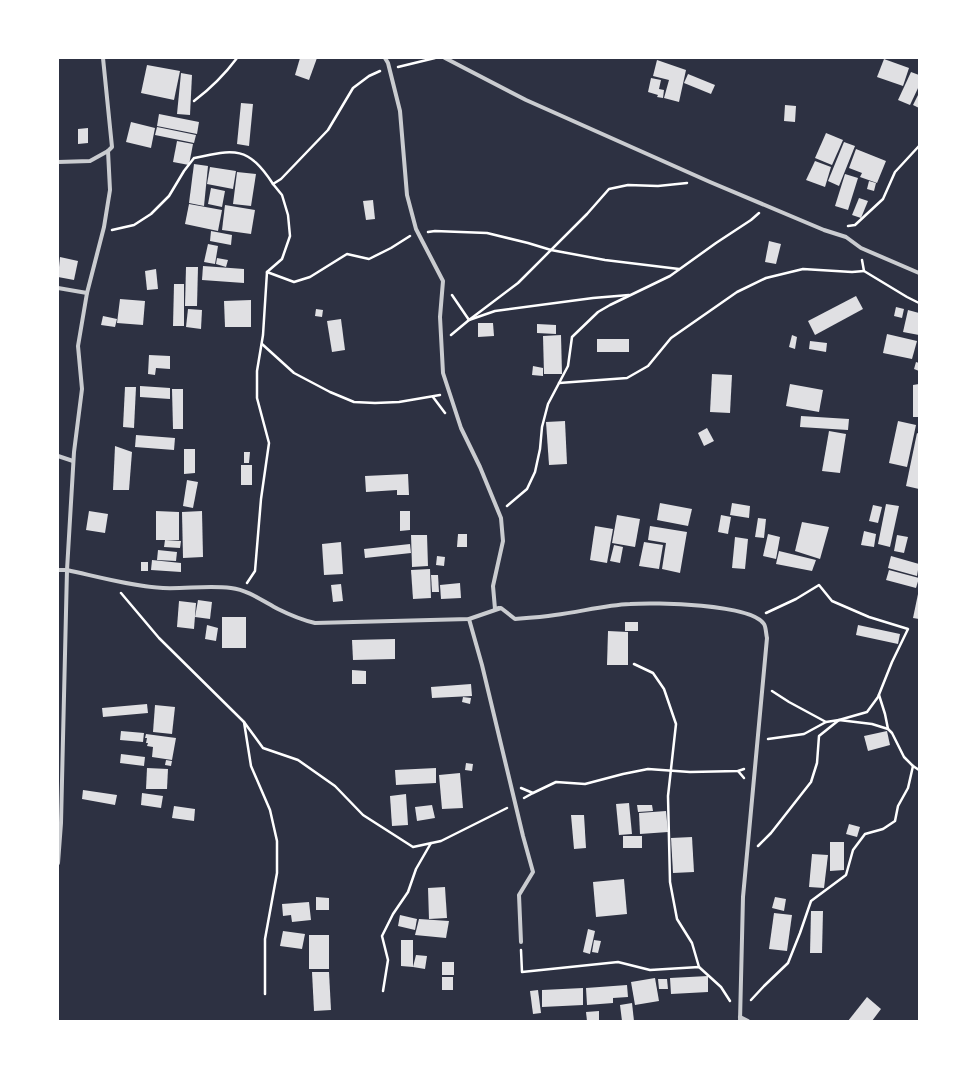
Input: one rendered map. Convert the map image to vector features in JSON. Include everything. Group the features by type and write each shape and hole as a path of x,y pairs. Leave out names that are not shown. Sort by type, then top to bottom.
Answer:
{"street":[{"path":"58,162 90,161 108,151 112,147 103,58"},
{"path":"385,58 400,111 406,195 418,233 443,281 440,316 443,373 461,428 480,467 501,518 503,541 493,586 495,609 501,608 515,619 630,604 688,604 743,612 756,617 765,624 767,638 742,897 740,1019 748,1021"},
{"path":"445,58 526,100 824,230 846,237 861,248 919,273"},
{"path":"58,862 61,823 67,570 73,461 82,389 78,346 87,293 103,233 110,190 108,151"},
{"path":"58,288 87,293"},
{"path":"58,456 73,461"},
{"path":"58,570 67,570 141,586 165,588 204,586 242,590 300,619 315,623 468,619 501,608"},
{"path":"468,619 482,665 533,872 519,895 521,942"}],"path":[{"path":"194,101 202,96 237,58"},
{"path":"273,184 281,179 328,130 353,88 369,76 389,68 405,66 435,58"},
{"path":"847,226 855,225 882,199 895,172 919,146"},
{"path":"103,233 134,225 151,214 169,196 184,171 194,158 221,152 232,152 248,156 256,162 282,195 288,215 290,236 282,259 267,272 261,344 257,370 257,398 269,442 261,499 255,571 242,590"},
{"path":"441,343 518,283 587,214 609,189 628,185 658,186 688,183"},
{"path":"499,513 510,502 528,489 535,472 540,449 542,427 548,404 568,366 572,337 598,312 670,276 751,220 768,206"},
{"path":"267,272 294,282 310,277 347,254 369,259 391,248 412,234 435,231 487,233 552,250 605,260 680,269"},
{"path":"861,248 864,271"},
{"path":"559,383 627,378 648,366 671,338 737,292 766,278 803,269 852,272 864,271 919,303"},
{"path":"443,281 469,320"},
{"path":"469,320 495,310 631,295"},
{"path":"261,344 294,373 330,392 354,402 399,402 433,397 449,392"},
{"path":"110,580 159,638 244,722 263,748 298,760 335,786 363,815 413,847 441,841 556,782 585,784 648,769 690,772 738,771 755,766"},
{"path":"756,617 796,599 819,585 832,601 869,617 908,629 892,662 879,695 867,712 826,722 804,734 757,741"},
{"path":"634,664 653,673 664,689 676,724 668,796 670,882 676,919 692,943 700,967 721,986 740,1019"},
{"path":"762,684 789,702 826,722"},
{"path":"879,695 888,729"},
{"path":"746,857 771,833 811,782 817,763 819,736 839,720 872,724 888,729 892,733 904,757 919,770"},
{"path":"244,722 250,766 270,810 277,841 277,873 265,939 265,994"},
{"path":"740,1019 750,1001 788,963 811,901 846,875 853,850 865,834 883,829 895,821 898,806 908,788 913,766"},
{"path":"383,991 388,960 382,936 393,914 408,892 416,869 431,843"},
{"path":"521,942 522,972 618,962 650,970 700,967"}],"building":[{"path":"300,58 317,58 309,80 295,75"},
{"path":"884,59 909,68 903,86 877,77"},
{"path":"657,60 686,70 679,102 664,98 669,80 653,76"},
{"path":"147,65 180,71 174,100 141,93"},
{"path":"911,72 919,75 919,86 910,105 898,100"},
{"path":"181,73 192,75 190,115 177,114"},
{"path":"688,74 715,85 711,94 684,83"},
{"path":"651,78 661,80 659,89 664,90 663,98 657,97 658,95 648,92"},
{"path":"919,93 919,108 913,105"},
{"path":"241,103 253,104 249,146 237,144"},
{"path":"785,105 796,106 795,122 784,121"},
{"path":"159,114 199,122 197,134 157,126"},
{"path":"131,122 155,128 151,148 126,142"},
{"path":"157,127 196,135 194,143 155,135"},
{"path":"88,128 88,143 78,144 78,129"},
{"path":"826,133 843,140 832,165 815,158"},
{"path":"177,141 193,144 189,165 173,162"},
{"path":"844,142 855,146 839,186 828,181"},
{"path":"856,149 886,161 877,183 860,177 862,173 849,168"},
{"path":"815,161 831,167 825,187 806,180"},
{"path":"194,164 208,166 204,206 189,203"},
{"path":"210,167 236,171 233,189 207,184"},
{"path":"237,172 256,174 251,206 233,204"},
{"path":"845,174 858,178 848,210 835,206"},
{"path":"869,181 876,183 874,191 867,189"},
{"path":"211,188 225,191 222,207 208,204"},
{"path":"859,198 868,201 861,218 852,215"},
{"path":"373,200 375,219 366,220 363,201"},
{"path":"189,204 222,210 218,231 185,224"},
{"path":"225,205 255,210 251,234 222,230"},
{"path":"211,231 232,235 231,245 210,241"},
{"path":"769,241 781,244 776,264 765,262"},
{"path":"208,244 218,246 215,264 204,262"},
{"path":"60,257 78,261 74,280 58,277"},
{"path":"217,258 228,260 226,267 216,264"},
{"path":"203,266 244,269 244,283 202,280"},
{"path":"186,267 198,267 197,306 185,306"},
{"path":"156,269 158,289 147,290 145,271"},
{"path":"174,284 184,284 184,326 173,326"},
{"path":"856,296 863,309 815,335 808,321"},
{"path":"120,299 145,301 143,325 117,323"},
{"path":"251,300 251,327 225,327 224,301"},
{"path":"896,307 904,309 902,318 894,316"},
{"path":"188,309 202,310 201,329 186,327"},
{"path":"316,309 323,310 322,317 315,316"},
{"path":"908,310 919,313 919,335 903,332"},
{"path":"103,316 117,319 115,327 101,325"},
{"path":"341,319 345,350 332,352 327,321"},
{"path":"478,323 493,323 494,336 478,337"},
{"path":"537,324 556,325 556,334 537,333"},
{"path":"887,334 917,341 912,359 883,353"},
{"path":"561,335 562,374 544,374 543,336"},
{"path":"792,335 797,337 795,349 789,347"},
{"path":"597,339 629,339 629,352 597,352"},
{"path":"810,341 827,343 826,352 809,349"},
{"path":"149,355 170,356 170,369 156,368 155,375 148,374"},
{"path":"916,362 919,363 919,371 914,369"},
{"path":"533,366 543,368 543,376 532,375"},
{"path":"712,374 732,375 730,413 710,412"},
{"path":"790,384 823,390 819,412 786,406"},
{"path":"919,384 919,417 913,417 913,385"},
{"path":"140,386 170,388 170,399 140,397"},
{"path":"125,387 136,387 134,428 123,427"},
{"path":"172,389 183,389 183,429 173,429"},
{"path":"801,416 849,419 848,430 800,427"},
{"path":"565,421 567,464 549,465 546,422"},
{"path":"898,421 916,425 907,467 889,463"},
{"path":"707,428 714,441 704,446 698,433"},
{"path":"829,431 846,434 840,473 822,471"},
{"path":"917,433 919,434 919,489 906,486"},
{"path":"136,435 175,438 174,450 135,447"},
{"path":"115,446 132,452 129,490 113,490"},
{"path":"184,449 195,449 195,473 184,474"},
{"path":"244,452 250,452 249,463 244,463"},
{"path":"241,465 252,465 252,485 241,485"},
{"path":"408,474 409,495 397,495 397,490 366,492 365,476"},
{"path":"187,480 198,482 193,508 183,506"},
{"path":"660,503 692,509 688,526 657,520"},
{"path":"732,503 750,506 749,518 730,515"},
{"path":"886,504 899,506 890,547 878,544"},
{"path":"873,505 882,507 878,523 869,521"},
{"path":"89,511 108,514 105,533 86,530"},
{"path":"156,511 179,512 179,540 156,540"},
{"path":"202,511 203,557 183,558 182,512"},
{"path":"400,511 410,511 410,530 400,531"},
{"path":"617,515 640,519 635,547 612,543"},
{"path":"721,515 731,517 728,534 718,532"},
{"path":"758,518 766,519 764,538 755,537"},
{"path":"802,522 829,527 820,559 795,551"},
{"path":"595,526 613,529 607,563 590,560"},
{"path":"650,526 687,532 680,573 662,569 666,543 648,540"},
{"path":"864,531 876,534 874,547 861,545"},
{"path":"458,534 467,534 467,547 457,547"},
{"path":"768,534 780,537 776,559 763,556"},
{"path":"411,535 427,535 428,566 412,567"},
{"path":"897,535 908,537 904,553 894,551"},
{"path":"735,537 748,539 745,569 732,568"},
{"path":"165,540 181,541 180,548 164,547"},
{"path":"341,542 343,574 324,575 322,544"},
{"path":"644,542 663,545 659,569 639,566"},
{"path":"410,544 411,553 365,558 364,549"},
{"path":"614,545 623,547 620,563 610,561"},
{"path":"158,550 177,552 176,561 157,560"},
{"path":"779,551 816,560 812,571 776,564"},
{"path":"437,556 445,557 444,566 436,565"},
{"path":"891,556 919,564 917,576 888,568"},
{"path":"152,560 181,563 181,572 151,570"},
{"path":"141,562 148,562 148,571 141,571"},
{"path":"430,569 431,598 413,599 411,570"},
{"path":"889,570 919,578 916,588 886,580"},
{"path":"431,575 438,575 439,592 432,592"},
{"path":"460,583 461,598 441,599 440,585"},
{"path":"341,584 343,601 333,602 331,585"},
{"path":"919,594 919,619 913,618"},
{"path":"198,600 212,602 210,619 195,617"},
{"path":"179,601 196,603 194,629 177,627"},
{"path":"222,617 246,617 246,648 222,648"},
{"path":"625,622 638,622 638,631 625,631"},
{"path":"207,625 218,628 216,641 205,639"},
{"path":"858,625 900,634 898,644 856,635"},
{"path":"608,631 628,632 628,665 607,665"},
{"path":"395,639 395,659 353,660 352,640"},
{"path":"352,670 366,671 366,684 352,684"},
{"path":"471,684 472,696 432,698 431,687"},
{"path":"463,697 471,698 470,704 462,702"},
{"path":"147,704 148,713 103,717 102,708"},
{"path":"155,705 175,707 172,734 153,732"},
{"path":"121,731 144,733 143,742 120,740"},
{"path":"887,731 890,745 868,751 864,736"},
{"path":"146,734 176,738 172,760 152,757 153,747 147,746 147,738 145,738"},
{"path":"121,754 145,757 144,766 120,763"},
{"path":"166,760 172,761 171,766 165,765"},
{"path":"466,763 473,764 472,771 465,770"},
{"path":"147,768 168,769 167,789 146,789"},
{"path":"436,768 436,783 396,785 395,770"},
{"path":"460,773 463,808 442,809 439,775"},
{"path":"83,790 117,795 115,805 82,799"},
{"path":"142,793 163,796 161,808 141,805"},
{"path":"406,794 408,825 392,826 390,796"},
{"path":"629,803 632,834 619,835 616,804"},
{"path":"432,805 435,818 417,821 415,807"},
{"path":"637,805 652,805 653,811 638,812"},
{"path":"174,806 195,809 194,821 172,818"},
{"path":"666,811 668,832 640,834 639,813"},
{"path":"571,815 584,815 586,848 574,849"},
{"path":"849,824 860,827 857,837 846,834"},
{"path":"623,836 642,836 642,848 623,848"},
{"path":"692,837 694,872 673,873 671,838"},
{"path":"830,842 844,842 844,870 830,871"},
{"path":"812,854 828,855 824,888 809,887"},
{"path":"624,879 627,914 596,917 593,882"},
{"path":"445,887 447,918 429,919 428,888"},
{"path":"316,897 329,898 329,910 316,910"},
{"path":"775,897 786,899 784,911 772,908"},
{"path":"309,902 311,920 292,922 291,915 283,916 282,904"},
{"path":"811,911 823,911 822,953 810,953"},
{"path":"774,913 792,915 787,951 769,949"},
{"path":"400,915 417,919 415,930 398,926"},
{"path":"419,919 449,921 446,938 415,935"},
{"path":"588,929 595,931 590,954 583,952"},
{"path":"283,931 305,934 302,949 280,946"},
{"path":"309,935 329,935 329,969 309,969"},
{"path":"401,940 413,940 413,967 401,966"},
{"path":"594,940 601,941 598,953 592,952"},
{"path":"416,955 427,956 425,969 413,967"},
{"path":"442,962 454,962 454,975 442,975"},
{"path":"312,972 329,972 331,1010 314,1011"},
{"path":"708,976 708,992 671,994 670,978"},
{"path":"442,977 453,977 453,990 442,990"},
{"path":"655,978 659,1001 635,1005 631,982"},
{"path":"658,979 667,979 668,989 659,989"},
{"path":"627,985 628,997 613,998 613,1003 587,1005 586,988"},
{"path":"583,988 583,1005 542,1007 542,990"},
{"path":"538,990 541,1013 533,1014 530,991"},
{"path":"867,997 881,1009 872,1021 848,1021"},
{"path":"632,1003 634,1021 622,1021 620,1005"},
{"path":"599,1011 599,1021 587,1021 586,1012"}]}
